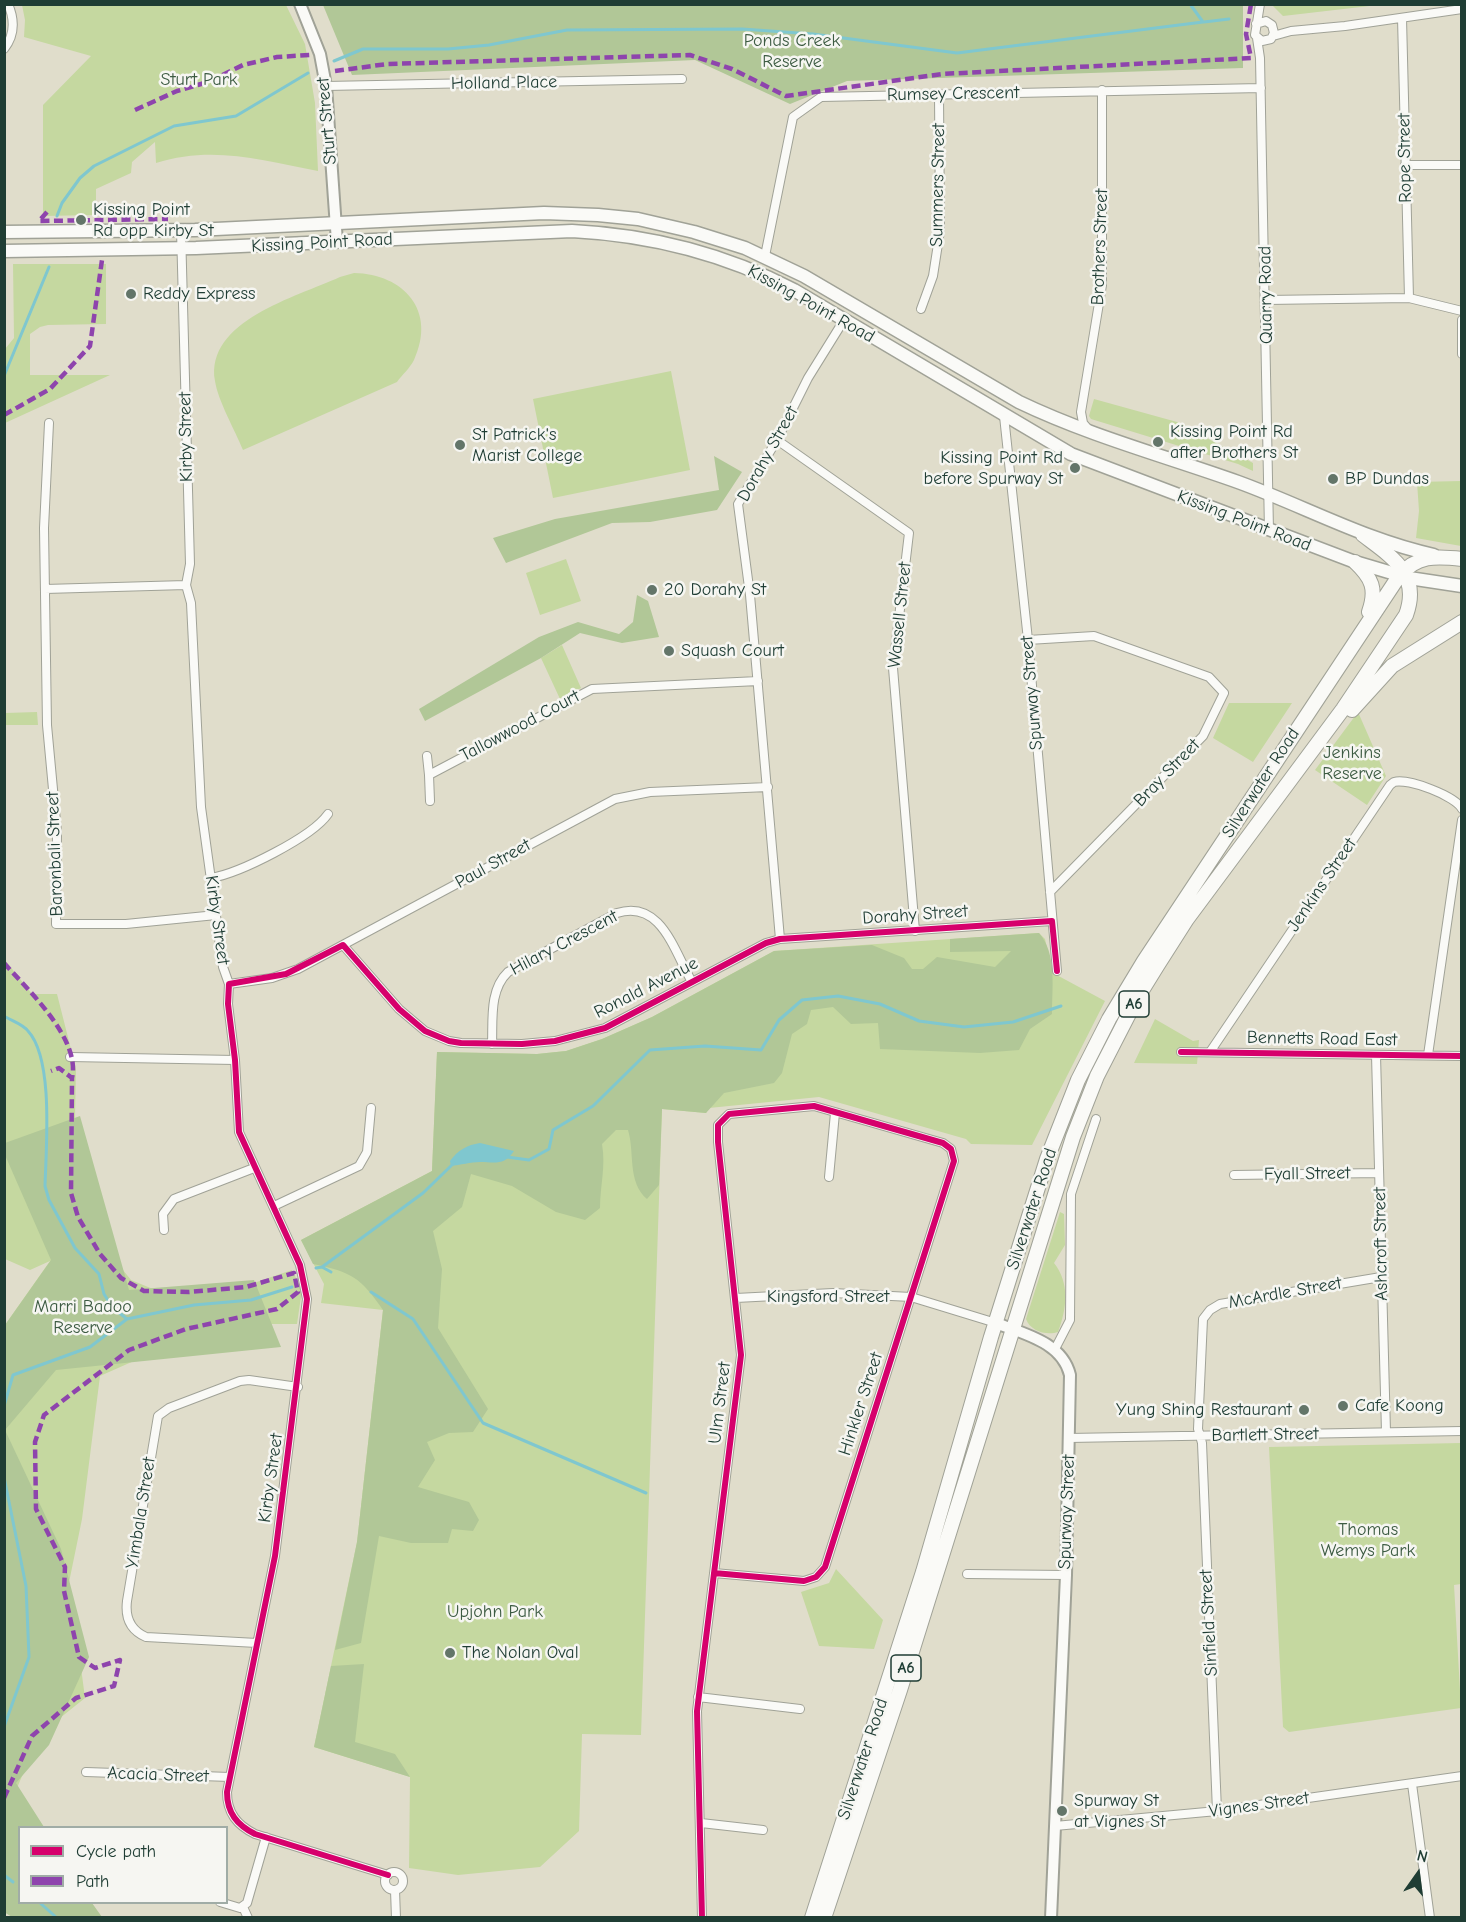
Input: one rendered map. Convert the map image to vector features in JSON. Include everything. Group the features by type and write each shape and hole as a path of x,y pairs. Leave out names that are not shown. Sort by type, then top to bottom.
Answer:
{"highway":[{"path":"1363,535 1394,559 1404,575"},
{"name":"Kissing Point Road","path":"1434,555 1461,559"},
{"name":"Silverwater Road","path":"812,1917 923,1572 996,1323 1051,1148 1093,1050 1144,961 1365,626 1419,559 1434,555"},
{"path":"1354,562 1370,577 1374,592 1365,626"},
{"name":"Silverwater Road","path":"824,1917 900,1690 1073,1137 1097,1076 1136,1000 1188,919 1402,625 1410,606 1404,575"},
{"name":"Silverwater Road","path":"1305,761 1335,733 1362,697 1392,666 1461,622"}],"main road":[{"name":"Kissing Point Road","path":"4,232 181,230 544,213 598,214 684,229 765,256 804,276 1019,402 1093,434 1269,494 1363,535 1434,555"},
{"name":"Kissing Point Road","path":"4,251 182,248 537,231 620,234 682,247 732,262 772,279 1044,441 1088,462 1354,562 1461,586"}],"street":[{"path":"4,49 11,39 14,24 8,4"},
{"name":"Sturt Street","path":"300,4 320,54 326,86 337,242"},
{"path":"1260,6 1271,24 1270,38"},
{"path":"1260,6 1254,32 1257,38 1270,38 1291,30 1461,9"},
{"name":"Rope Street","path":"1402,18 1408,298"},
{"path":"1256,24 1262,21 1291,30"},
{"name":"Quarry Road","path":"1257,38 1261,88 1269,531"},
{"name":"Quarry Road","path":"1260,58 1270,38"},
{"name":"Holland Place","path":"326,86 682,79"},
{"name":"Rumsey Crescent","path":"765,256 793,117 820,97 1261,88"},
{"name":"Brothers Street","path":"1093,434 1083,423 1083,398 1093,351 1102,285 1102,90"},
{"name":"Summers Street","path":"921,309 933,276 940,231 939,94"},
{"path":"1405,165 1461,165"},
{"name":"Kirby Street","path":"181,230 190,564 186,585 191,603 201,807 223,967 229,984 228,1004 235,1060 238,1132 300,1265 306,1290 307,1310 275,1556 227,1799 231,1813 242,1827 266,1837 388,1875"},
{"path":"1266,300 1408,298 1461,310"},
{"name":"Dorahy Street","path":"844,320 808,378 777,440 738,504 758,681 780,939 1052,921"},
{"path":"1461,320 1461,354"},
{"name":"Spurway Street","path":"1004,416 1028,640 1057,971"},
{"name":"Baronbali Street","path":"50,423 44,528 47,725 57,832 56,924 126,924 216,915"},
{"name":"Wassell Street","path":"777,440 909,533 893,668 915,931"},
{"path":"45,589 186,585"},
{"name":"Bray Street","path":"1028,640 1094,636 1209,677 1224,693 1203,736 1050,892"},
{"name":"Tallowwood Court","path":"429,775 592,689 758,681"},
{"path":"427,756 430,801"},
{"name":"Jenkins Street","path":"1210,1052 1390,785 1394,782 1406,781 1451,798 1461,809"},
{"name":"Paul Street","path":"229,984 286,974 615,799 650,792 768,787"},
{"path":"211,878 238,870 308,833 328,814"},
{"path":"1428,1055 1461,820"},
{"name":"Hilary Crescent","path":"492,1044 494,997 501,979 508,972 617,913 637,909 653,916 692,982"},
{"name":"Ronald Avenue","path":"343,945 399,1009 425,1031 449,1041 492,1044 555,1041 605,1028 780,939"},
{"name":"Bennetts Road East","path":"1181,1052 1461,1056"},
{"name":"Ashcroft Street","path":"1376,1055 1386,1432"},
{"path":"70,1057 235,1060"},
{"name":"Ulm Street","path":"702,1917 698,1697 741,1355 718,1125 729,1114 814,1107 943,1143"},
{"path":"274,1206 359,1166 368,1152 371,1108"},
{"path":"829,1177 835,1113"},
{"path":"1055,1349 1070,1320 1071,1194 1096,1119"},
{"name":"Hinkler Street","path":"714,1574 804,1581 816,1577 825,1567 954,1161 951,1149 943,1143"},
{"path":"164,1230 163,1214 174,1199 254,1168"},
{"name":"Fyall Street","path":"1234,1175 1379,1173"},
{"name":"McArdle Street","path":"1200,1436 1203,1319 1210,1310 1220,1304 1239,1300 1381,1277"},
{"name":"Kingsford Street","path":"736,1298 833,1293 911,1298 1013,1329 1055,1349"},
{"name":"Spurway Street","path":"1051,1917 1066,1575 1070,1375 1064,1359 1055,1349"},
{"name":"Yimbala Street","path":"257,1643 146,1637 132,1629 128,1621 127,1601 158,1416 169,1408 240,1381 249,1380 298,1387"},
{"name":"Bartlett Street","path":"1069,1438 1461,1431"},
{"name":"Sinfield Street","path":"1200,1436 1217,1811"},
{"path":"967,1574 1066,1575"},
{"path":"698,1697 800,1709"},
{"name":"Acacia Street","path":"86,1772 230,1777"},
{"name":"Vignes Street","path":"1055,1826 1217,1811 1461,1776"},
{"path":"1412,1784 1430,1917"},
{"path":"701,1823 763,1830"},
{"path":"243,1907 247,1903 266,1837"},
{"path":"394,1873 401,1876 402,1885 395,1890 386,1885 388,1875 394,1873"},
{"path":"395,1890 396,1917"},
{"path":"228,1904 243,1907"},
{"path":"243,1907 248,1917"}],"green space":[{"path":"1272,4 1378,5 1283,16"},
{"name":"Sturt Park","path":"22,5 286,5 305,44 315,103 318,171 257,159 217,155 197,155 156,163 155,142 132,162 131,173 96,189 96,215 43,216 43,105 91,56 24,37 25,20"},
{"name":"Ponds Creek Reserve","path":"323,5 1243,5 1243,68 847,81 790,104 695,60 352,75"},
{"path":"13,264 106,264 106,324 40,327 30,334 30,375 110,375 5,423 5,349 14,338"},
{"path":"354,273 388,280 411,298 418,311 421,326 420,342 414,360 397,382 243,450 223,406 215,381 216,360 224,342 257,314 300,293"},
{"path":"671,371 690,470 553,498 533,399"},
{"path":"1094,399 1177,422 1253,463 1253,471 1238,464 1091,419 1089,416"},
{"path":"714,456 742,472 717,510 650,522 612,523 506,563 493,538 555,519 719,490"},
{"path":"1461,481 1461,546 1416,538 1419,511 1417,482"},
{"path":"566,559 581,601 540,615 526,573"},
{"path":"637,595 648,601 659,637 622,643 580,633 541,658 425,721 419,709 539,637 578,622 619,634 633,622"},
{"path":"562,645 581,688 560,699 541,658"},
{"path":"1229,703 1292,703 1253,762 1213,738"},
{"path":"37,712 38,725 5,725 5,713"},
{"name":"Jenkins Reserve","path":"1358,712 1386,776 1367,805 1315,770"},
{"name":"Upjohn Park","path":"1039,933 1045,939 1053,973 1105,1001 1032,1145 971,1144 966,1139 819,1097 709,1108 706,1113 662,1109 641,1735 582,1734 579,1831 540,1867 458,1875 409,1868 410,1777 314,1747 357,1542 383,1310 321,1303 324,1284 301,1240 432,1171 437,1052 537,1054 566,1051 602,1039 652,1017 774,951"},
{"path":"1039,933 1045,941 1051,961 1052,1014 1030,1029 1019,1050 980,1053 880,1049 878,1023 851,1024 833,1007 811,1010 807,1024 792,1034 782,1073 774,1083 724,1093 706,1113 662,1109 659,1185 647,1199 634,1176 628,1130 616,1130 602,1144 600,1208 585,1220 556,1212 512,1186 471,1174 462,1207 433,1231 442,1269 438,1328 488,1409 473,1432 449,1433 427,1442 435,1460 418,1487 469,1502 479,1520 473,1531 452,1529 448,1543 411,1543 379,1536 361,1643 335,1650 357,1542 383,1310 368,1290 354,1278 337,1270 313,1264 301,1240 432,1171 437,1052 537,1054 566,1051 602,1039 652,1017 774,951 872,945 904,958 912,969 923,969 937,957 995,967 1011,951 950,952 950,939"},
{"name":"Marri Badoo Reserve","path":"5,960 32,994 57,994 76,1069 74,1167 106,1249 131,1280 153,1289 239,1288 292,1270 302,1290 297,1324 254,1324 197,1333 100,1376 82,1519 66,1597 77,1637 85,1698 40,1734 5,1816 5,1325 50,1261 30,1270 5,1259"},
{"path":"1155,1019 1193,1041 1199,1040 1197,1064 1134,1063"},
{"name":"Marri Badoo Reserve","path":"80,1116 129,1290 254,1280 281,1347 56,1370 5,1430 61,1549 89,1657 49,1745 16,1783 43,1826 18,1826 18,1904 93,1904 102,1917 12,1917 4,1912 5,1325 51,1260 5,1155 5,1143"},
{"path":"1060,1212 1064,1214 1065,1245 1054,1263 1063,1279 1065,1305 1058,1332 1044,1333 1031,1327 1026,1319"},
{"name":"Thomas Wemys Park","path":"1461,1443 1461,1584 1454,1585 1461,1708 1289,1732 1283,1727 1269,1447"},
{"path":"836,1569 883,1620 874,1649 819,1646 801,1592 829,1583"},
{"path":"364,1664 355,1742 395,1754 410,1777 314,1747 331,1666"}],"water":[{"path":"480,1143 514,1151 507,1159 499,1162 477,1162 451,1166 450,1161 456,1154"}],"waterway":[{"path":"334,61 363,49 448,49 489,45 567,30 742,29 813,34 957,53 1203,22 1190,4"},
{"path":"1204,22 1229,19"},
{"path":"57,216 62,203 80,178 94,166 174,126 236,116 308,73"},
{"path":"4,376 49,267"},
{"path":"507,1157 529,1160 549,1149 553,1130 593,1106 650,1050 705,1046 761,1050 779,1020 802,1000 838,996 880,1004 919,1021 964,1027 1013,1022 1061,1006"},
{"path":"4,1016 28,1031 36,1044 42,1062 47,1105 45,1186 49,1200 75,1248 99,1274 104,1294 112,1307 127,1319 90,1347 13,1375 4,1406"},
{"path":"316,1268 322,1267 423,1193 454,1163"},
{"path":"322,1267 331,1272"},
{"path":"127,1319 194,1305 251,1300 292,1287"},
{"path":"371,1292 413,1319 483,1423 646,1493"},
{"path":"4,1477 26,1586 29,1657 4,1727"},
{"path":"4,1875 13,1882"},
{"path":"41,1904 57,1918"}],"marked path":[{"path":"335,71 387,64 690,55 732,69 786,96 942,74 1251,58 1246,34 1251,4"},
{"path":"135,110 177,91 208,82 243,65 277,57 310,55"},
{"path":"47,212 39,221 168,219"},
{"path":"4,415 50,389 90,346 102,260"},
{"path":"4,963 50,1016 69,1047 73,1063 72,1078 59,1068 51,1071"},
{"path":"4,1798 32,1736 76,1698 114,1686 120,1660 95,1668 79,1657 64,1591 65,1567 36,1509 35,1442 44,1415 129,1350 186,1329 277,1309 298,1292 294,1273 246,1287 189,1292 144,1291 121,1278 100,1254 78,1217 71,1193 72,1078"}],"cycle path":[{"path":"388,1875 255,1834 234,1818 227,1799 275,1556 307,1299 300,1265 239,1132 235,1060 228,1004 229,984 286,974 343,945 399,1009 425,1031 449,1041 461,1043 522,1044 555,1041 605,1028 766,943 780,939 1052,921 1057,971"},
{"path":"1181,1052 1462,1056"},
{"path":"702,1918 697,1711 741,1355 718,1125 729,1114 814,1106 943,1143 951,1149 954,1161 825,1567 816,1577 804,1581 714,1573"}],"place":[{"name":"Kissing Point Rd opp Kirby St","path":"81,220"},
{"name":"Reddy Express","path":"131,294"},
{"name":"Kissing Point Rd after Brothers St","path":"1158,442"},
{"name":"St Patrick's Marist College","path":"460,445"},
{"name":"Kissing Point Rd before Spurway St","path":"1075,468"},
{"name":"BP Dundas","path":"1333,479"},
{"name":"20 Dorahy St","path":"652,590"},
{"name":"Squash Court","path":"669,651"},
{"name":"Cafe Koong","path":"1343,1406"},
{"name":"Yung Shing Restaurant","path":"1304,1410"},
{"name":"The Nolan Oval","path":"450,1653"},
{"name":"Spurway St at Vignes St","path":"1062,1811"}]}
